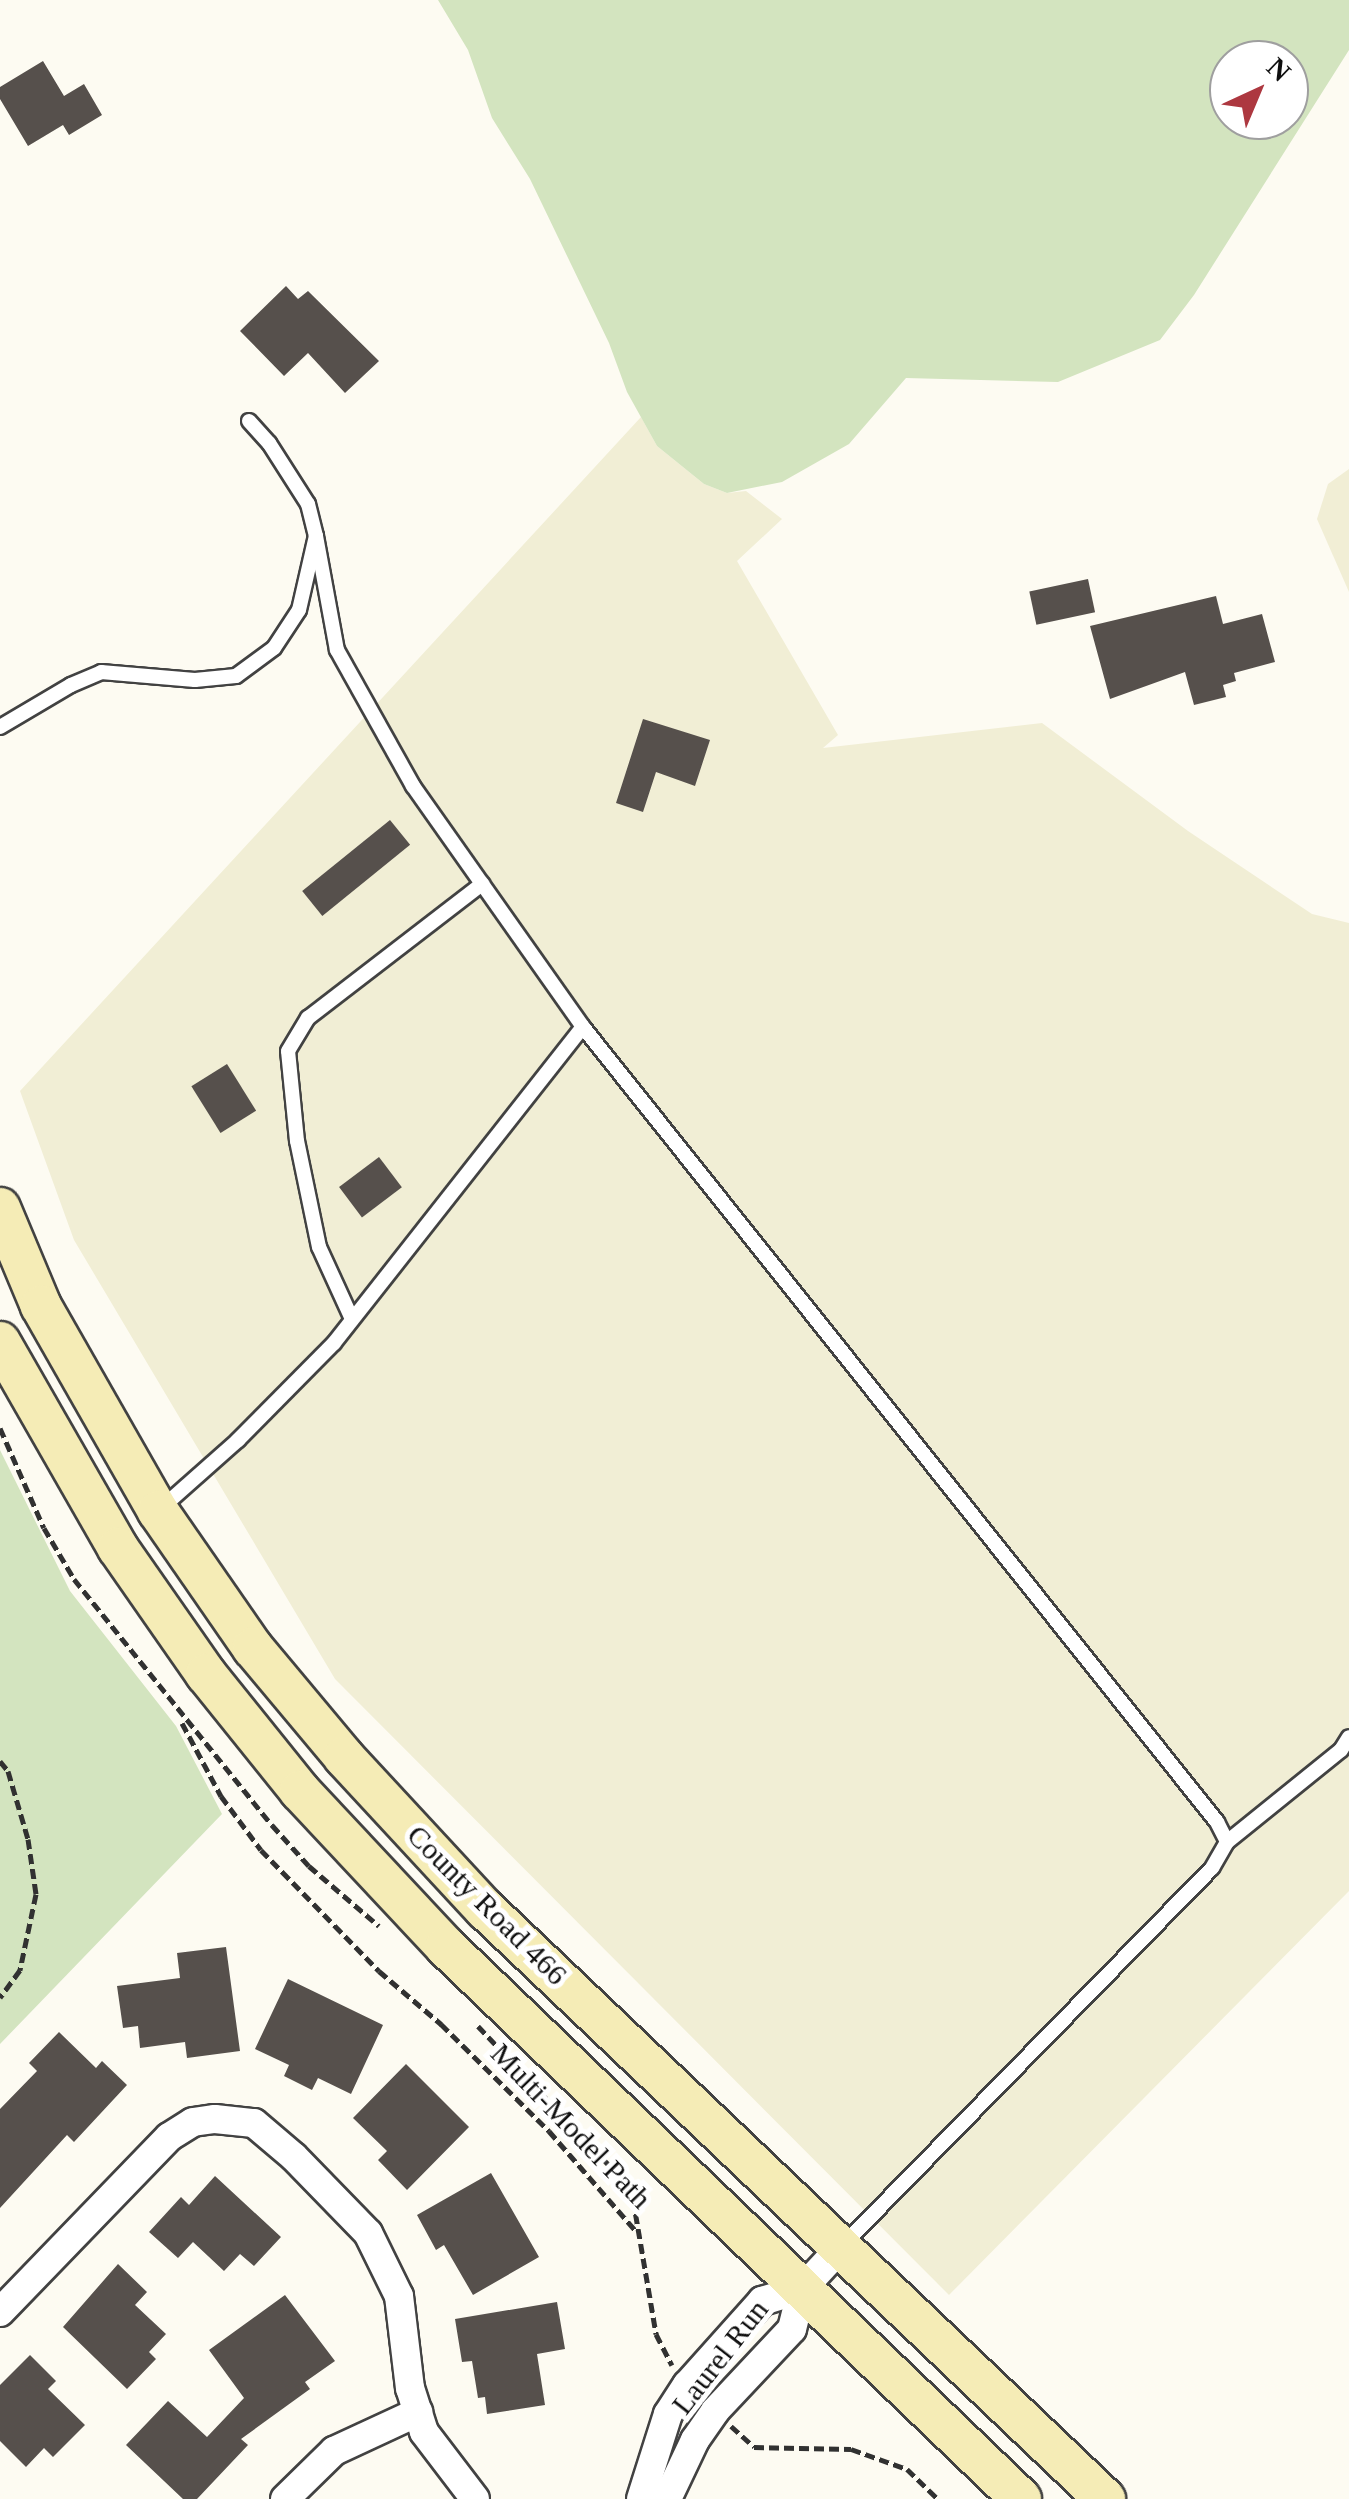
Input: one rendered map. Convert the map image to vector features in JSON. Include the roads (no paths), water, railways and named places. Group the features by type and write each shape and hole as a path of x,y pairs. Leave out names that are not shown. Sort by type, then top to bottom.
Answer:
{"main road":[{"name":"County Road 466","path":"0,1208 41,1306 158,1511 254,1648 344,1756 485,1910 843,2245 1106,2499"},
{"name":"County Road 466","path":"0,1342 118,1548 206,1674 300,1792 446,1947 1021,2499"},
{"path":"81,1483 113,1512 138,1519 158,1511"}],"street":[{"path":"0,2312 169,2137 193,2122 215,2118 254,2122 338,2198 368,2233 399,2296 410,2388 418,2412 435,2448 475,2499"},
{"path":"802,2288 843,2245"},
{"name":"Laurel Run","path":"641,2499 668,2414 687,2386 762,2301 802,2288"},
{"name":"Laurel Run","path":"666,2499 695,2440 715,2411 792,2328 802,2288"},
{"path":"285,2499 334,2450 418,2412"}],"lane":[{"path":"250,420 270,443 308,504 336,650 413,786 583,1027 1217,1822 1227,1842"},
{"path":"0,727 101,672 195,680 236,676 274,648 299,610 316,536"},
{"path":"352,1319 320,1247 296,1141 288,1051 308,1018 482,884"},
{"path":"158,1511 238,1440 352,1319 583,1027"},
{"path":"843,2245 1212,1868 1227,1842 1341,1750 1349,1736"}]}
